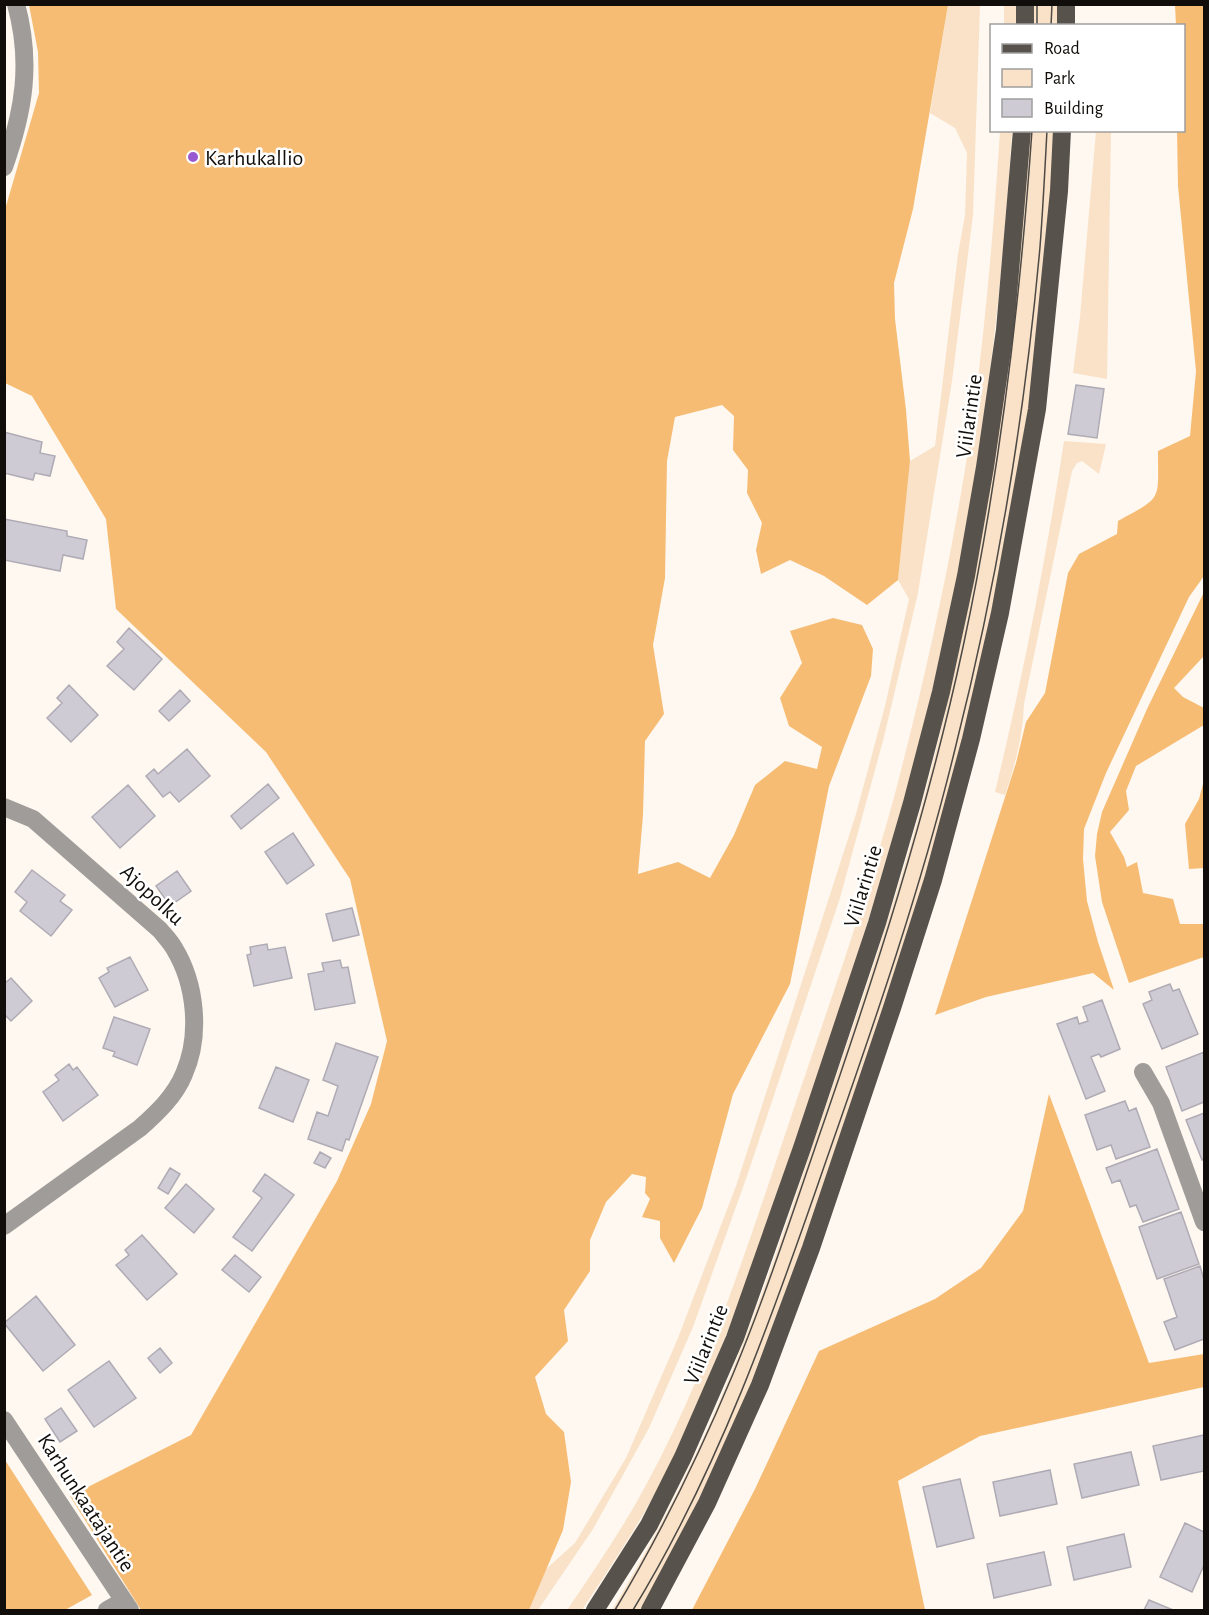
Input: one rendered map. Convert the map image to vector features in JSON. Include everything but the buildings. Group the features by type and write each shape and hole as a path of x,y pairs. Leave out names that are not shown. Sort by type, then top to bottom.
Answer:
{"main road":[{"path":"1025,4 1025,24"},
{"path":"1066,4 1066,24"},
{"name":"Viilarintie","path":"595,1611 649,1525 683,1457 735,1338 813,1116 877,923 912,803 966,576 985,467 1005,330 1022,132"},
{"path":"650,1611 706,1503 760,1385 812,1248 933,880 971,739 997,624 1033,433 1058,202 1062,132"}],"street":[{"path":"4,167 20,120 25,82 23,30 16,4"},
{"name":"Ajopolku","path":"4,807 33,819 160,930 174,947 184,969 192,1002 194,1028 184,1075 157,1113 140,1128 4,1226"},
{"path":"1143,1072 1161,1103 1204,1222"},
{"name":"Karhunkaatajantie","path":"4,1420 126,1606"},
{"path":"107,1611 126,1606"}],"green space":[{"path":"948,5 980,5 973,215 952,381 918,593 884,737 840,898 747,1176 693,1327 649,1428 593,1529 538,1610 529,1610 546,1569 575,1543 626,1458 678,1338 736,1186 856,814 885,706 909,599 898,580 910,461 935,446 958,254 965,215 967,153 955,128 930,113"},
{"path":"1004,5 1016,5 1016,24 1004,24"},
{"path":"1034,5 1060,5 1060,24 1034,24"},
{"path":"1000,132 1012,132 997,312 973,492 936,674 886,860 848,984 775,1202 741,1298 703,1392 660,1484 632,1532 582,1610 567,1610 618,1533 646,1485 691,1392 730,1295 862,904 909,740 950,553 974,411"},
{"path":"1029,132 1056,132 1043,289 1024,442 992,620 935,853 779,1321 721,1462 642,1610 612,1610 687,1473 739,1355 776,1254 854,1023 914,834 956,663 986,512 1008,360 1024,207"},
{"path":"1096,132 1111,132 1107,379 1073,373"},
{"path":"1064,441 1106,444 1099,474 1082,461 1077,463 1072,471 1024,704 1018,750 1005,795 995,792 1033,617"}],"shaded area":[{"path":"29,5 948,5 913,209 894,283 895,319 910,461 898,580 867,605 824,576 790,560 761,574 756,550 762,523 747,493 748,470 733,450 734,416 722,405 675,417 667,461 665,578 653,645 664,714 645,741 643,815 638,874 678,862 710,878 734,835 755,785 785,761 817,769 822,747 789,726 780,698 802,663 790,631 833,618 862,625 873,649 871,676 829,786 790,984 733,1094 702,1208 674,1263 660,1238 660,1221 642,1217 650,1199 645,1193 646,1177 632,1174 606,1202 590,1240 590,1271 564,1310 568,1341 535,1377 546,1414 564,1432 571,1482 563,1530 529,1610 141,1610 70,1496 191,1435 337,1181 371,1104 387,1041 350,879 266,752 116,609 106,519 32,396 5,383 4,213 39,93 38,52"},
{"path":"1175,5 1204,5 1204,576 1189,597 1106,773 1084,829 1083,859 1087,901 1114,990 1093,973 986,997 935,1015 1016,763 1026,722 1045,693 1068,573 1079,554 1117,534 1118,521 1143,507 1155,496 1158,480 1158,451 1190,436 1196,371 1178,186 1177,132 1185,132 1185,24 1176,24"},
{"path":"1204,592 1204,656 1174,688 1183,697 1204,708 1204,725 1136,766 1126,791 1129,810 1110,832 1127,867 1137,862 1143,893 1173,899 1180,924 1203,924 1204,957 1129,983 1102,902 1095,856 1097,834 1102,812 1147,709"},
{"path":"1204,780 1204,868 1189,869 1185,824 1199,799"},
{"path":"1049,1094 1149,1363 1204,1354 1204,1387 980,1436 898,1481 925,1610 692,1610 755,1489 819,1351 935,1299 981,1268 1023,1211"},
{"path":"5,1460 92,1595 65,1610 5,1610"}],"tram line":[{"path":"1037,4 1037,24"},
{"path":"1051,24 1052,4"},
{"path":"615,1610 678,1494 707,1434 745,1345 859,1018 916,834 949,709 988,519 1015,325 1032,132"},
{"path":"633,1610 692,1503 742,1391 764,1334 862,1058 943,798 971,684 997,560 1018,435 1034,310 1047,132"}],"place":[{"name":"Karhukallio","path":"193,157"}]}
